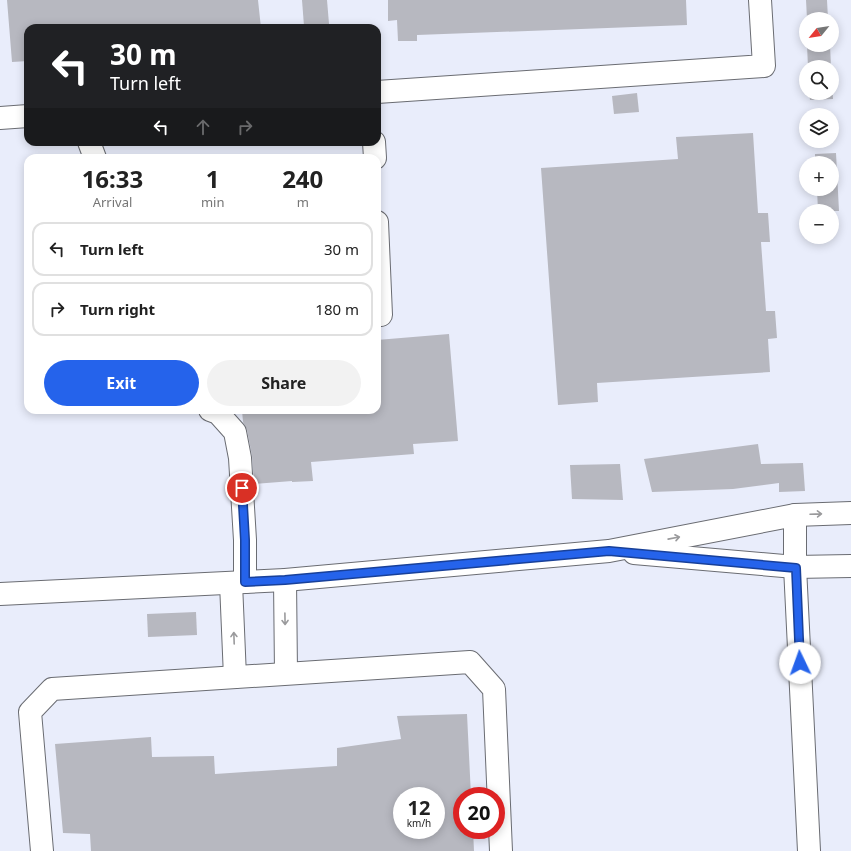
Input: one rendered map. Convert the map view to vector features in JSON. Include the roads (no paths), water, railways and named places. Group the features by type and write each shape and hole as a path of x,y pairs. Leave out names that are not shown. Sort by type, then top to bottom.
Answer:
{"street":[{"path":"381,92 764,66 760,0"},
{"path":"0,118 24,116"},
{"path":"219,414 235,432 240,458 245,540 238,582 235,677"},
{"path":"0,594 285,580 609,551 795,515 851,513"},
{"path":"795,515 796,568 809,851"},
{"path":"609,551 796,568 851,566"},
{"path":"285,580 286,673"},
{"path":"42,851 30,712 52,689 470,662 494,689 501,851"}]}
